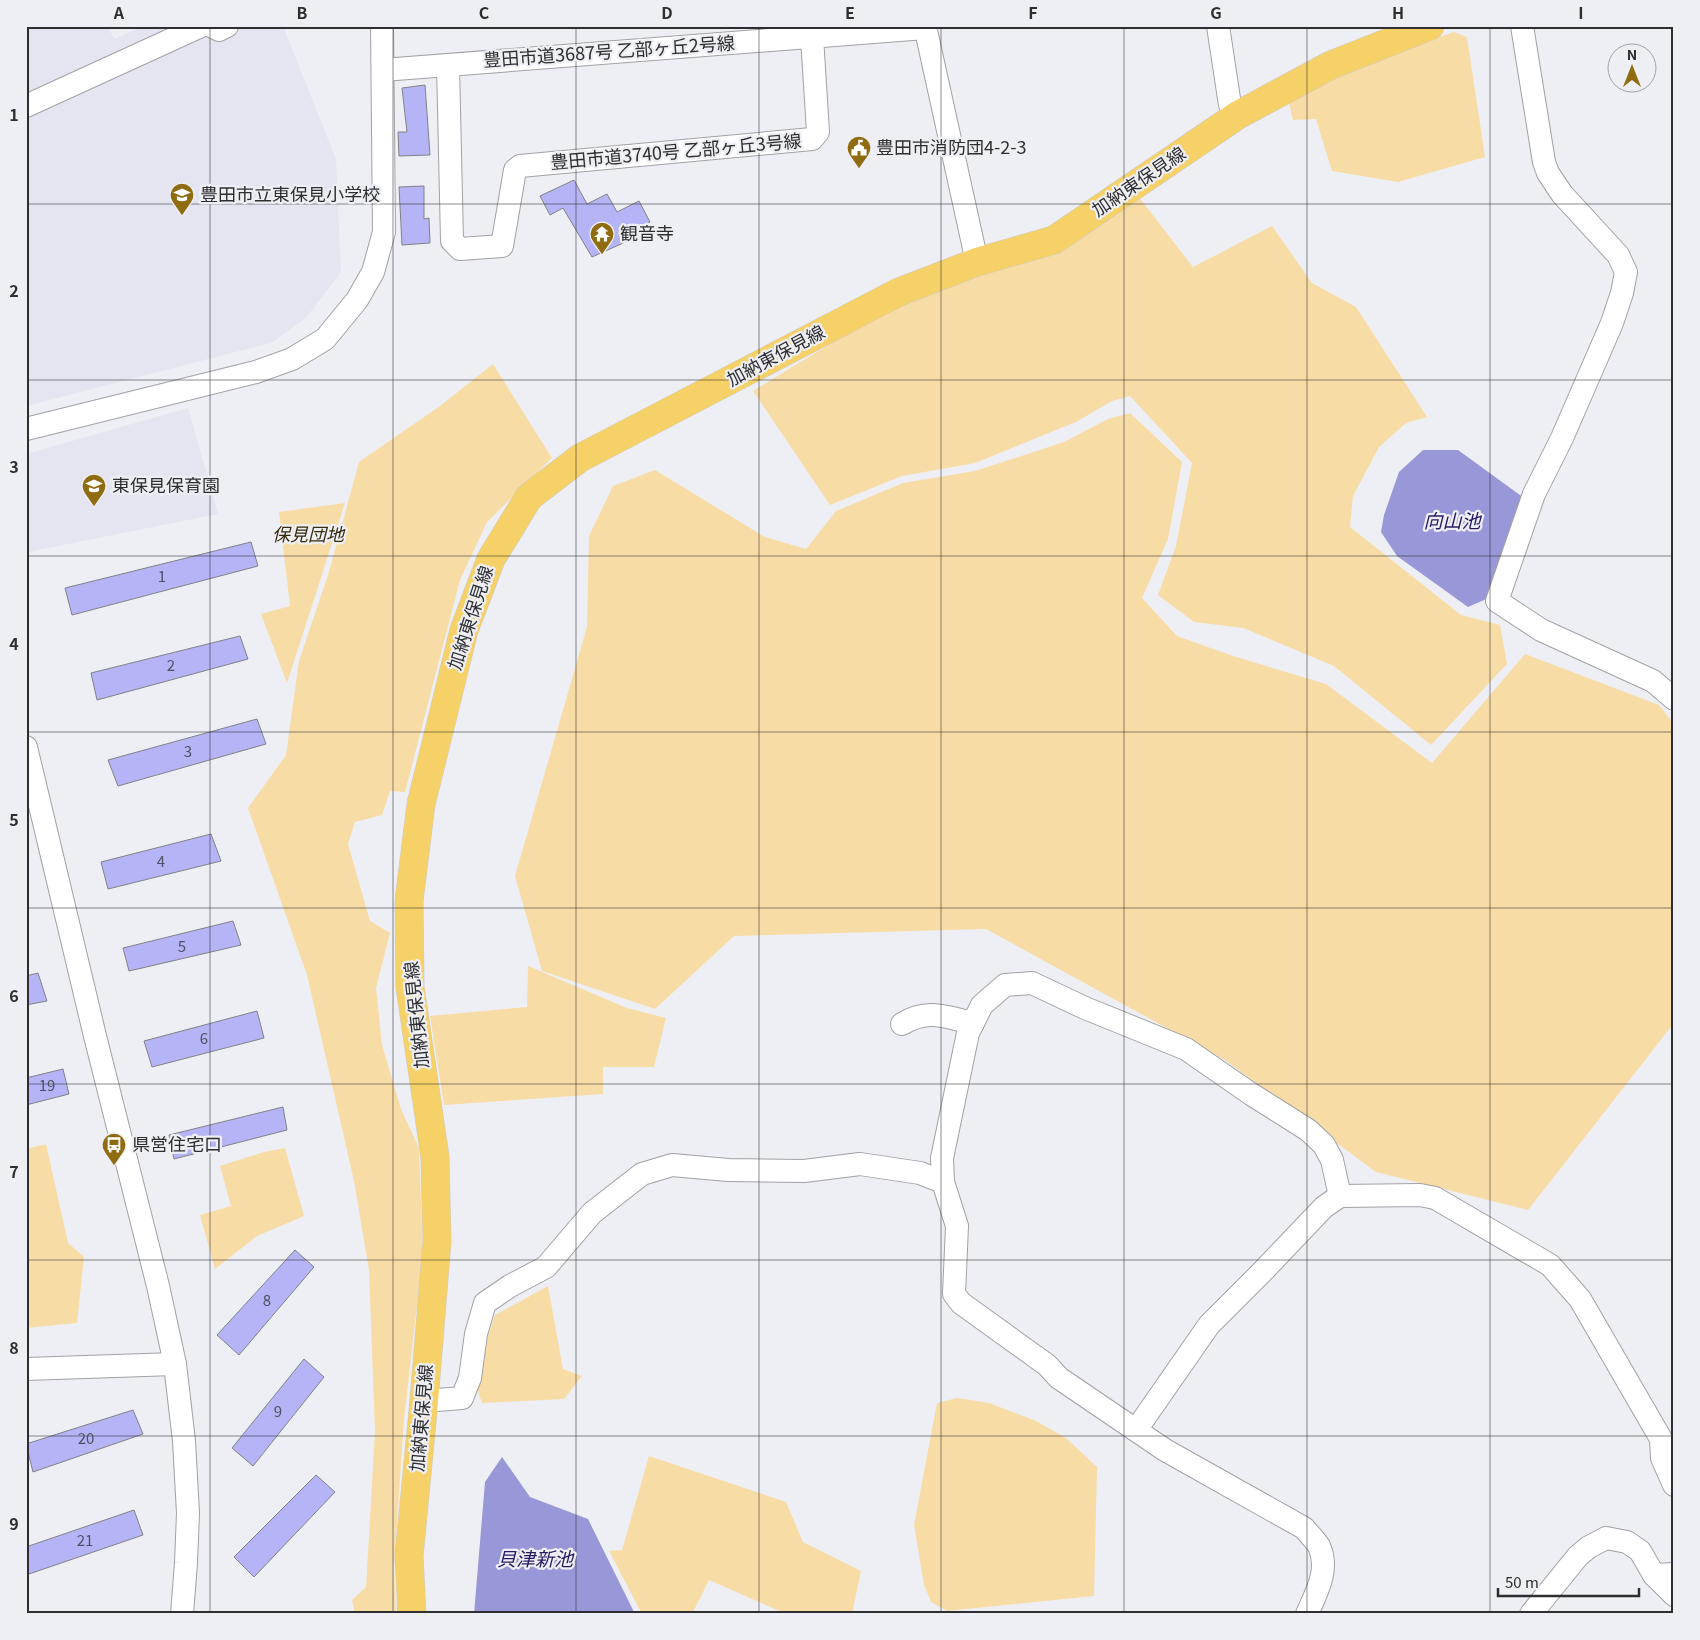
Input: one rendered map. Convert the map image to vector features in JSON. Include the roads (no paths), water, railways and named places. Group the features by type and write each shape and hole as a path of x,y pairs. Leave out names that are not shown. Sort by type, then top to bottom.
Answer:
{"main road":[{"name":"加納東保見線","path":"412,1614 409,1556 437,1240 435,1156 410,987 409,901 421,804 464,630 491,559 530,497 580,458 899,292 977,262 1054,240 1238,115 1331,65 1430,26"}],"street":[{"path":"26,106 201,26"},
{"path":"211,26 218,30 227,26"},
{"path":"26,429 256,372 292,358 325,338 357,300 373,272 384,232 382,26"},
{"path":"1218,26 1230,105 1238,115"},
{"path":"1522,26 1544,162 1548,173 1562,194 1618,255 1626,272 1622,293 1612,323 1562,438 1534,494 1497,601 1541,630 1653,681 1674,699"},
{"path":"925,27 977,262"},
{"name":"豊田市道3687号 乙部ヶ丘2号線","path":"383,70 925,27"},
{"name":"豊田市道3740号 乙部ヶ丘3号線","path":"448,65 452,241 460,249 502,246 515,170 520,166 812,139 818,132 812,37"},
{"path":"26,748 95,1036 156,1277 175,1364 184,1441 188,1513 182,1614"},
{"path":"1307,1614 1322,1578 1323,1565 1318,1546 1304,1528 1165,1450 1060,1378 1048,1364 956,1298 953,1284 957,1226 943,1182 942,1158 968,1033 972,1024 982,1005 1005,985 1032,983 1085,1008 1186,1049 1251,1094 1308,1130 1324,1145 1332,1160 1340,1196"},
{"path":"902,1024 922,1014 935,1015 972,1024"},
{"path":"424,1401 462,1398 470,1378 476,1334 485,1303 510,1286 546,1267 592,1213 642,1174 672,1165 728,1170 804,1171 860,1164 920,1173 943,1182"},
{"path":"1136,1430 1209,1324 1324,1207 1340,1196 1420,1195 1435,1198 1550,1265 1580,1299 1667,1438 1662,1458 1674,1485"},
{"path":"26,1369 175,1364"},
{"path":"1531,1614 1578,1556 1589,1547 1606,1538 1627,1542 1640,1551 1664,1574 1674,1595"}],"water":[{"name":"向山池","path":"1423,450 1458,450 1524,498 1491,597 1468,607 1397,556 1381,532 1384,515 1399,472"},
{"name":"貝津新池","path":"502,1457 530,1497 588,1519 635,1614 474,1614 485,1482"}],"place":[{"name":"豊田市消防団4-2-3","path":"859,169"},
{"name":"豊田市立東保見小学校","path":"182,216"},
{"name":"観音寺","path":"602,255"},
{"name":"東保見保育園","path":"94,507"},
{"name":"県営住宅口","path":"114,1166"}],"park label":[{"name":"保見団地","path":"308,535"}]}
